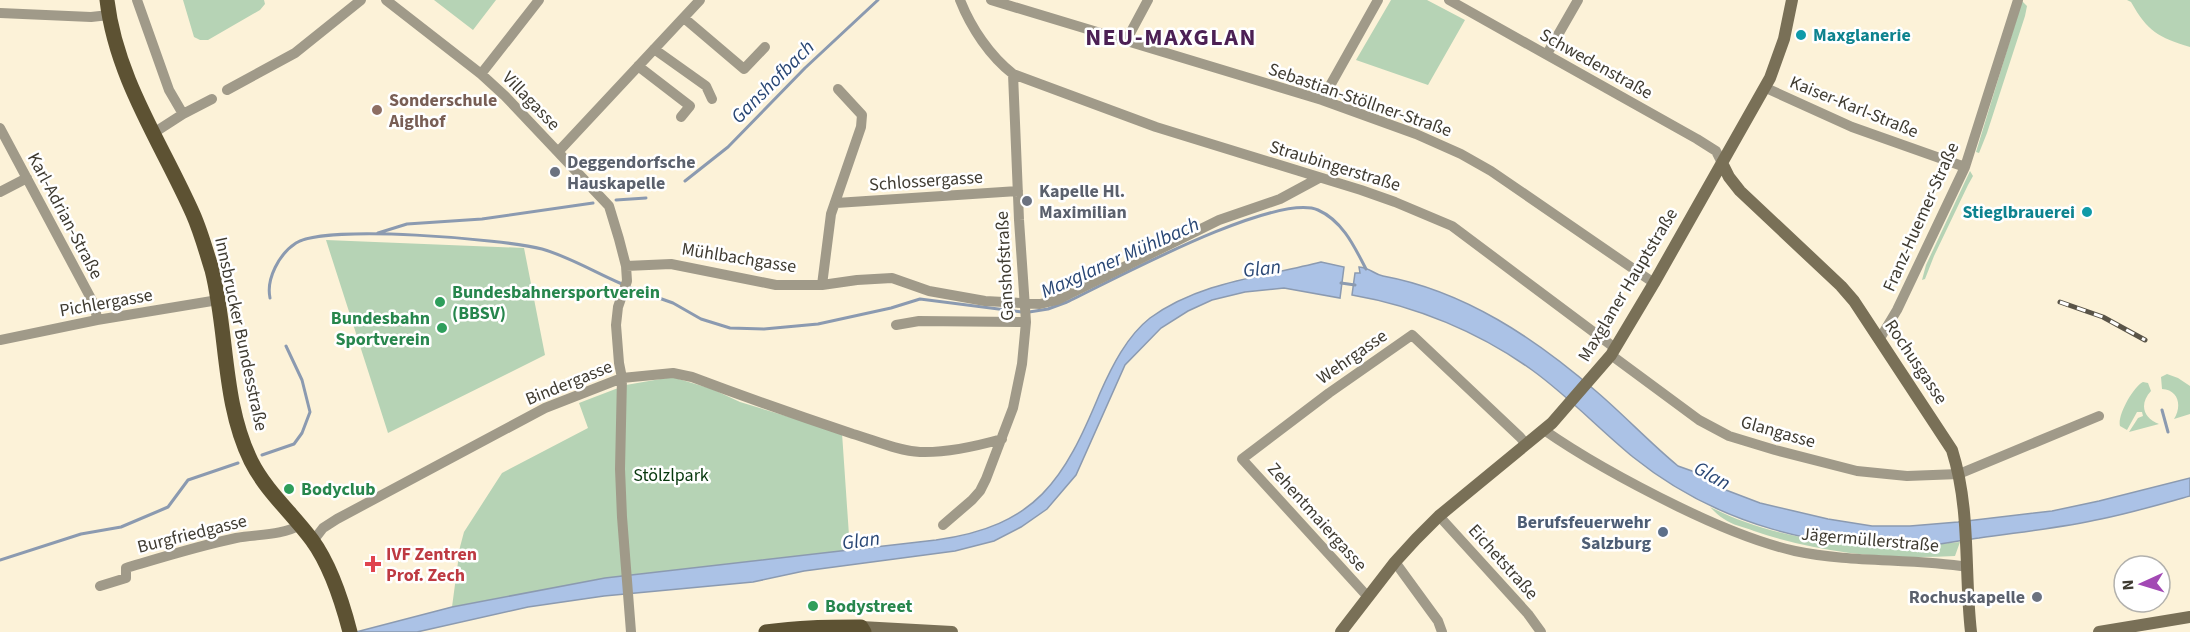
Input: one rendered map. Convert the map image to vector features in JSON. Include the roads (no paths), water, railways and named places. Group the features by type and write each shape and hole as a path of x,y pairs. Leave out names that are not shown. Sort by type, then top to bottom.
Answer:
{"main road":[{"name":"Innsbrucker Bundesstraße","path":"108,7 118,51 129,84 194,217 213,273 230,389 240,435 251,461 265,484 322,554 350,630"},
{"path":"766,632 861,630"}],"street":[{"path":"137,0 169,90 183,114"},
{"path":"227,90 295,53 361,0"},
{"name":"Villagasse","path":"386,0 481,74 505,96 605,202 626,266 627,281 618,307 616,325 622,378"},
{"path":"481,74 539,0"},
{"path":"558,152 700,0"},
{"path":"960,0 966,14 998,62 1013,74"},
{"name":"Sebastian-Stöllner-Straße","path":"991,0 1322,100 1416,134 1461,154 1491,171 1654,283"},
{"path":"1126,40 1148,0"},
{"path":"1322,100 1378,0"},
{"name":"Schwedenstraße","path":"1449,0 1698,139 1716,151 1722,163"},
{"path":"1547,54 1578,0"},
{"name":"Maxglaner Hauptstraße","path":"1341,632 1395,562 1439,516 1544,430 1589,382 1613,351 1766,88 1784,39 1792,0"},
{"name":"Franz-Huemer-Straße","path":"1879,340 1897,310 1965,167 2018,0"},
{"path":"0,13 91,17 108,7"},
{"path":"684,18 744,69 765,47"},
{"path":"654,49 706,86 712,99"},
{"path":"638,66 690,106 681,117"},
{"name":"Straubingerstraße","path":"1013,74 1156,127 1395,202 1452,226 1613,351"},
{"name":"Ganshofstraße","path":"943,525 980,491 1002,439 1022,364 1026,313 1013,74"},
{"name":"Kaiser-Karl-Straße","path":"1766,88 1852,127 1965,167"},
{"name":"Schlossergasse","path":"822,285 831,214 861,127 862,115 838,89"},
{"path":"152,134 212,99"},
{"name":"Karl-Adrian-Straße","path":"0,128 95,306 97,320"},
{"name":"Rochusgasse","path":"1722,163 1740,191 1854,301 1952,450 1959,474 1968,544 1971,632"},
{"path":"0,192 27,178"},
{"name":"Mühlbachgasse","path":"896,325 1026,313 1040,304 1057,300 1219,220 1280,199 1319,178"},
{"name":"Schlossergasse","path":"836,203 1018,191"},
{"name":"Mühlbachgasse","path":"626,266 671,264 776,285 822,285 892,278 929,291 985,301 1026,313"},
{"name":"Pichlergasse","path":"0,340 97,320 218,300"},
{"name":"Wehrgasse","path":"1242,459 1329,393 1412,335 1526,444"},
{"name":"Glangasse","path":"1613,351 1700,420 1735,438 1857,471 1907,476 1959,474"},
{"name":"Bindergasse","path":"313,541 323,528 337,519 486,439 545,408 622,378 682,374 810,420 918,452 941,451 1002,439"},
{"path":"622,378 622,517 631,632"},
{"path":"1959,474 2099,416"},
{"name":"Jägermüllerstraße","path":"1544,430 1602,468 1636,486 1707,520 1773,545 1863,560 1968,567"},
{"name":"Zehentmaiergasse","path":"1242,459 1368,597"},
{"name":"Eichetstraße","path":"1439,516 1528,614 1541,632"},
{"name":"Burgfriedgasse","path":"100,586 126,578 126,568 174,552 236,538 291,530 300,525"},
{"path":"1395,562 1438,621 1442,632"},
{"path":"2099,632 2190,617"},
{"path":"861,630 952,632"}],"water":[{"path":"1321,262 1344,267 1340,298 1284,288 1245,292 1212,300 1188,311 1161,328 1125,365 1076,475 1047,509 1021,527 994,541 955,551 804,571 753,582 604,596 528,607 417,632 356,632 452,607 605,578 936,540 971,533 999,523 1023,510 1042,494 1059,474 1087,424 1115,362 1134,334 1150,318 1190,296 1211,288"},
{"path":"1359,267 1442,293 1498,320 1574,372 1678,466 1692,471 1718,487 1760,503 1828,519 1872,526 1910,526 2052,511 2190,478 2190,496 2086,522 1942,544 1889,546 1850,544 1772,529 1699,500 1665,480 1633,457 1545,380 1491,344 1446,322 1400,306 1352,295 1355,273 1360,273"}],"waterway":[{"name":"Ganshofbach","path":"685,181 728,147 805,68 878,0"},
{"name":"Ganshofbach","path":"616,200 646,198"},
{"name":"Ganshofbach","path":"378,233 407,224 482,219 593,203"},
{"name":"Maxglaner Mühlbach","path":"1029,312 1048,309 1067,302 1155,258 1232,225 1297,208 1318,210 1334,221 1347,236 1366,269"},
{"name":"Maxglaner Mühlbach","path":"270,298 272,275 279,260 290,248 296,243 314,237 342,235 416,235 522,245 563,256 622,284"},
{"name":"Glan","path":"1341,283 1355,285"},
{"name":"Maxglaner Mühlbach","path":"628,287 673,303 701,319 730,328 764,329 818,324 891,308 920,299 1022,312"},
{"name":"Maxglaner Mühlbach","path":"262,455 294,444 302,433 310,412 302,380 286,346"},
{"path":"2162,410 2168,432"},
{"name":"Maxglaner Mühlbach","path":"0,560 81,534 121,527 168,507 188,480 238,463"}],"railway":[{"path":"2060,302 2103,317 2145,340"}],"place":[{"name":"Maxglanerie","path":"1801,35"},
{"name":"Sonderschule Aiglhof","path":"377,110"},
{"name":"Deggendorfsche Hauskapelle","path":"555,172"},
{"name":"Kapelle Hl. Maximilian","path":"1027,201"},
{"name":"Stieglbrauerei","path":"2087,212"},
{"name":"Bundesbahnersportverein (BBSV)","path":"440,302"},
{"name":"Bundesbahn Sportverein","path":"442,328"},
{"name":"Bodyclub","path":"289,489"},
{"name":"Berufsfeuerwehr Salzburg","path":"1663,532"},
{"name":"IVF Zentren Prof. Zech","path":"373,564"},
{"name":"Rochuskapelle","path":"2037,597"},
{"name":"Bodystreet","path":"813,606"}],"district":[{"name":"NEU-MAXGLAN","path":"1171,37"}],"park label":[{"name":"Stölzlpark","path":"671,475"}]}
